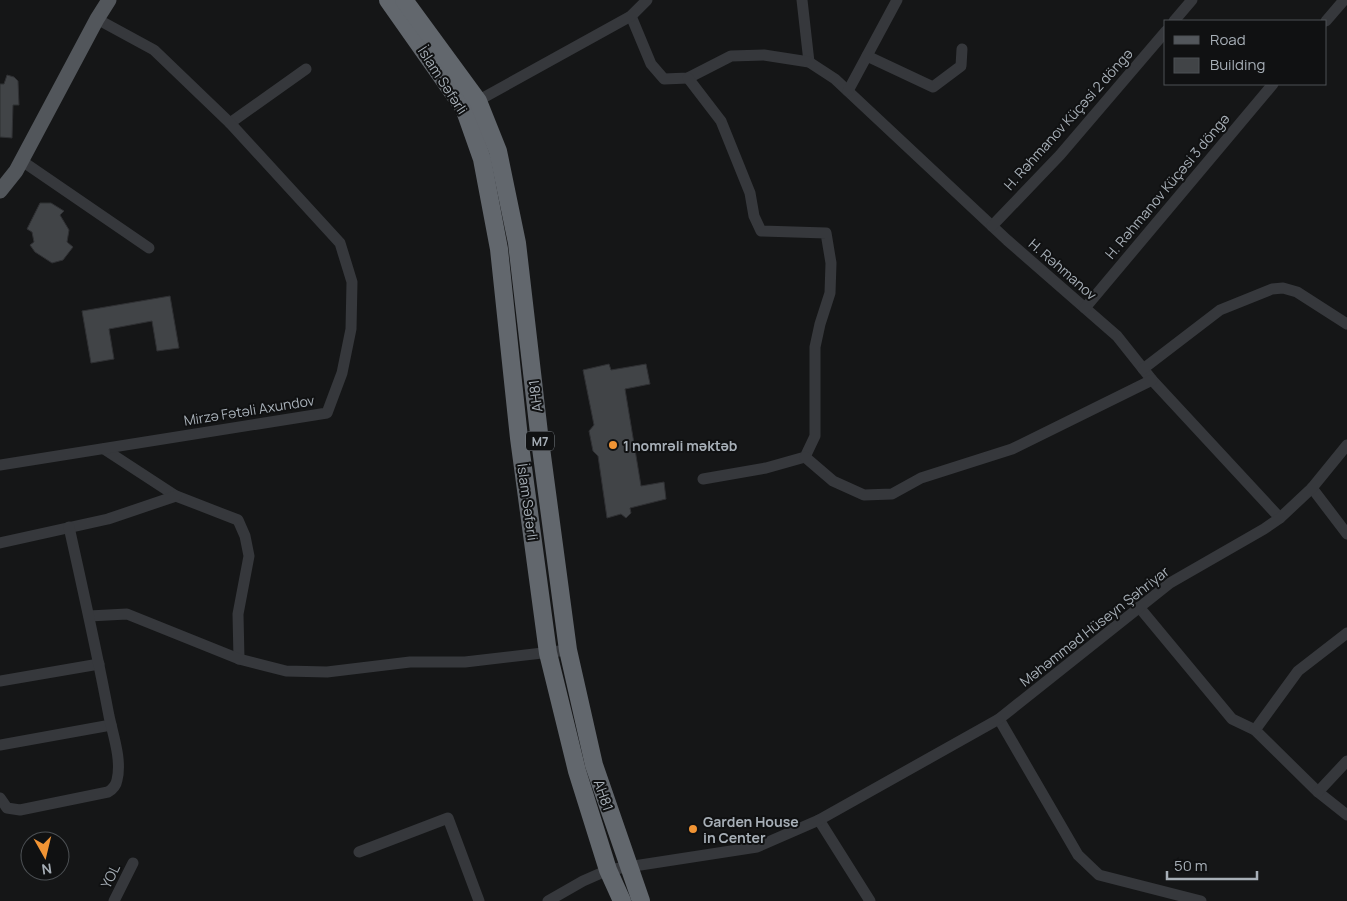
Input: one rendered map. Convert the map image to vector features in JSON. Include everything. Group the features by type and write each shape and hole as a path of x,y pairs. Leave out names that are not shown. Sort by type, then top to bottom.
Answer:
{"highway":[{"name":"İslam Səfərli","path":"388,0 471,104 499,249 519,438 548,653 577,771 608,870 622,901"},
{"name":"AH81","path":"404,0 471,104 498,152 517,243 539,433 568,650 594,765 641,901"}],"main road":[{"path":"0,191 22,161 97,19 109,0"}],"street":[{"path":"471,104 631,16 647,0"},
{"path":"631,16 651,64 664,79 688,78 731,56 764,55 808,62 802,0"},
{"path":"848,91 897,0"},
{"path":"1175,20 1192,0"},
{"path":"1327,20 1344,0"},
{"name":"Mirzə Fətəli Axundov","path":"0,465 327,412 342,373 351,329 352,282 340,243 230,123 154,50 97,19"},
{"name":"H. Rəhmanov Küçəsi 2 döngə","path":"992,226 1060,155 1164,33"},
{"path":"867,56 933,87 961,66 962,49"},
{"name":"H. Rəhmanov","path":"808,62 835,79 992,226 1117,336 1152,380 1280,518"},
{"path":"230,123 306,69"},
{"path":"688,78 721,120 750,193 754,216 761,231 826,233 831,263 830,293 820,324 816,347 815,436 805,457 766,468 703,479"},
{"name":"H. Rəhmanov Küçəsi 3 döngə","path":"1085,308 1272,85"},
{"path":"22,161 149,248"},
{"path":"1143,369 1220,310 1272,289 1283,288 1296,292 1347,324"},
{"path":"805,457 833,481 864,495 892,494 921,478 1012,449 1152,380"},
{"name":"Məhəmməd Hüseyn Şəhriyar","path":"548,901 583,880 608,870 757,847 819,820 998,719 1170,583 1280,518 1312,488 1347,445"},
{"path":"104,449 176,496 238,520 245,536 249,556 238,614 239,659"},
{"path":"1312,488 1347,534"},
{"path":"0,543 108,519 176,496"},
{"path":"0,798 7,808 20,810 108,792 114,788 117,781 118,763 111,725 69,528"},
{"path":"1139,607 1232,719 1255,730 1318,792 1347,815"},
{"path":"89,616 127,614 239,659 286,671 327,672 410,662 465,662 568,650"},
{"path":"1255,730 1298,671 1347,633"},
{"path":"0,681 99,664"},
{"path":"998,719 1078,855 1099,875 1193,900"},
{"path":"0,745 111,725"},
{"path":"1318,792 1347,760"},
{"path":"359,852 448,818 479,901"},
{"path":"819,820 870,901"},
{"name":"YOL","path":"114,901 133,863"}],"building":[{"path":"7,75 14,77 18,81 19,105 13,105 12,138 0,137 0,84 4,84"},
{"path":"40,203 51,203 64,211 60,215 69,230 67,242 73,247 63,260 52,263 35,252 30,245 34,242 32,232 27,229"},
{"path":"170,296 179,348 157,351 152,321 109,329 114,359 91,363 82,311"},
{"name":"1 nomrəli məktəb","path":"609,364 611,370 646,364 650,384 625,389 641,486 664,482 666,499 630,508 631,513 626,518 621,514 607,518 598,456 593,451 589,431 594,425 583,370"}],"place":[{"name":"1 nomrəli məktəb","path":"613,445"},
{"name":"Garden House in Center","path":"693,829"}]}
